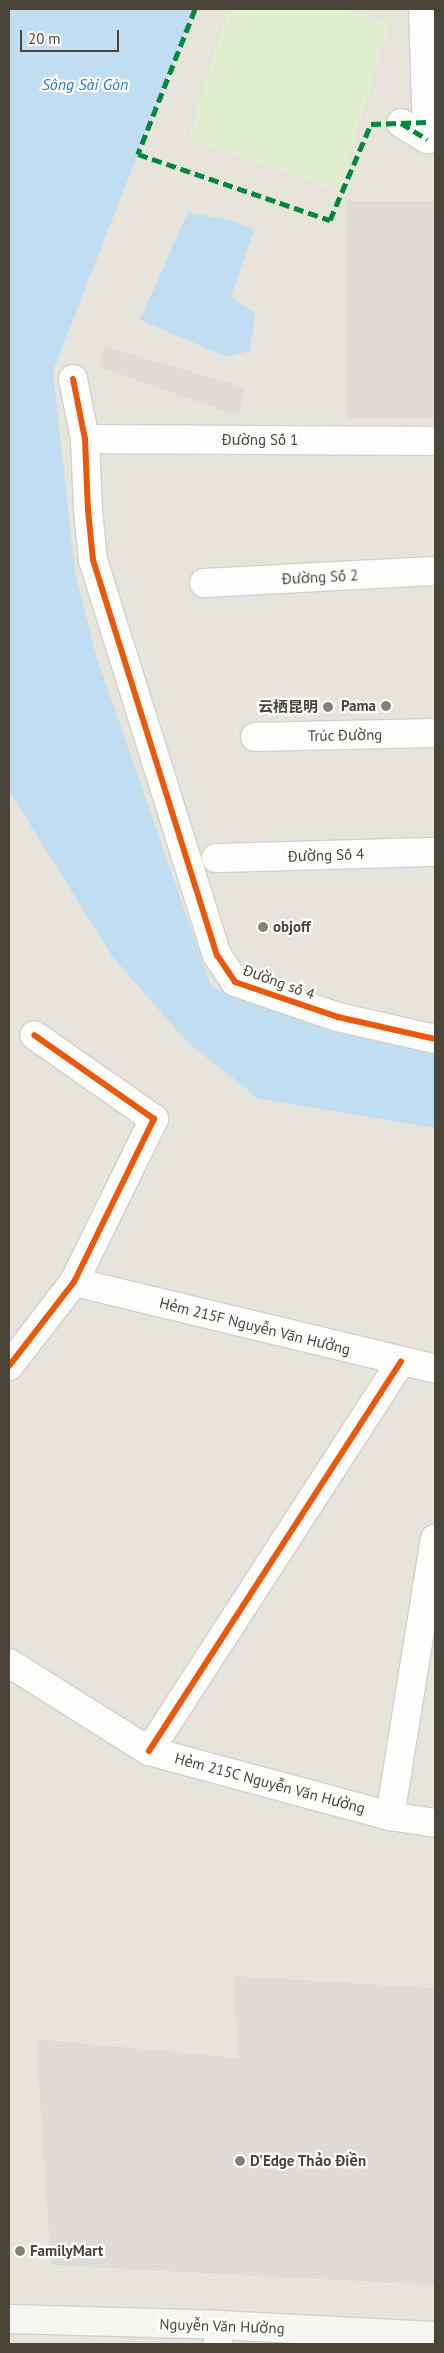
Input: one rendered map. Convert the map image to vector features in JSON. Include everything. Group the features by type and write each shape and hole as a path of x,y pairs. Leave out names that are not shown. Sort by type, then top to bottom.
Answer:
{"main road":[{"name":"Nguyễn Văn Hưởng","path":"9,2319 218,2334 435,2336"}],"street":[{"path":"423,9 431,139"},
{"path":"401,123 431,139"},
{"name":"Đường số 4","path":"73,379 85,439 88,510 93,560 217,955 235,982 338,1016 435,1039"},
{"name":"Đường Số 1","path":"85,439 435,441"},
{"name":"Đường Số 2","path":"204,583 435,572"},
{"name":"Trúc Đường","path":"255,737 435,733"},
{"name":"Đường Số 4","path":"216,858 435,852"},
{"path":"9,1366 74,1282 154,1119 34,1035"},
{"name":"Hẻm 215F Nguyễn Văn Hưởng","path":"74,1282 435,1369"},
{"path":"149,1751 401,1361"},
{"path":"390,1816 435,1540"},
{"name":"Hẻm 215C Nguyễn Văn Hưởng","path":"9,1663 149,1751 390,1816 435,1823"}],"shaded area":[{"path":"195,9 435,9 435,2344 9,2344 9,583 53,371"}],"green space":[{"path":"228,9 347,9 390,24 338,192 188,139"}],"water":[{"name":"Sông Sài Gòn","path":"9,9 195,9 53,371 75,572 96,655 211,987 435,1049 435,1128 259,1099 186,1041 112,956 9,791"},
{"path":"188,212 232,221 254,230 231,297 255,313 250,351 227,357 140,320"}],"building":[{"path":"347,201 435,201 435,418 347,418"},
{"path":"105,347 244,387 239,416 99,367"},
{"name":"D'Edge Thảo Điền","path":"234,1976 435,1988 435,2285 51,2265 36,2039 238,2058"}],"marked path":[{"path":"195,9 138,154 330,220 371,124 427,122"},
{"path":"401,123 427,139"}],"cycle path":[{"path":"73,379 85,439 88,510 93,560 217,955 235,982 338,1017 435,1039"},
{"path":"9,1366 74,1282 154,1119 34,1035"},
{"path":"149,1751 401,1361"}],"place":[{"name":"Pama","path":"386,706"},
{"name":"云栖昆明","path":"328,707"},
{"name":"objoff","path":"263,927"},
{"name":"D'Edge Thảo Điền","path":"240,2161"},
{"name":"FamilyMart","path":"20,2251"}]}
